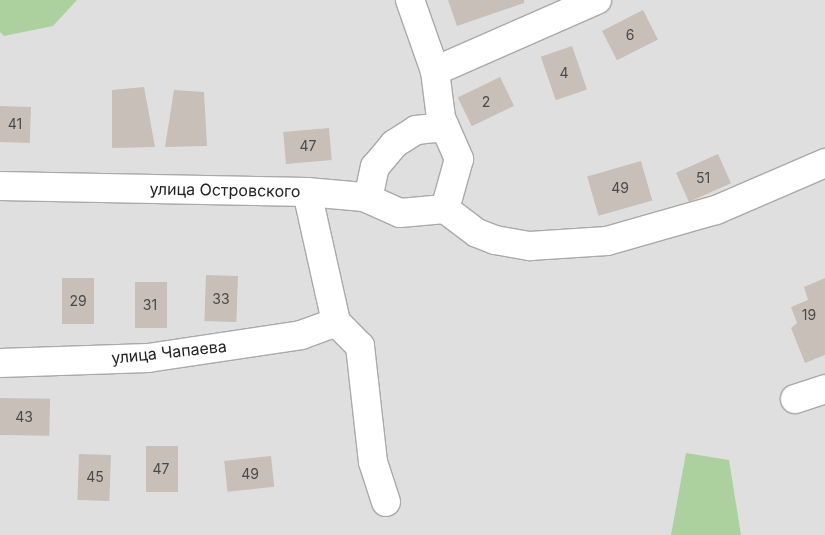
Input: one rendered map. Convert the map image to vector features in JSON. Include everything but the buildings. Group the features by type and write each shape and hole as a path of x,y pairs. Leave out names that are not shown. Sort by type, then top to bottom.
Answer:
{"street":[{"path":"410,0 435,71 444,127 458,158 445,209 477,233 530,246 606,241 716,210 825,163"},
{"path":"435,71 597,0"},
{"path":"368,199 375,167 394,144 416,130 444,127"},
{"name":"улица Островского","path":"0,186 307,192 368,199 400,213 445,209"},
{"path":"307,192 336,322 360,346 373,462 386,502"},
{"name":"улица Чапаева","path":"0,363 148,358 300,335 336,322"},
{"path":"795,399 825,389"}],"shaded area":[{"path":"0,0 825,0 825,535 0,535"}],"green space":[{"path":"0,0 77,0 53,26 4,36 0,32"},
{"path":"686,453 729,460 741,535 671,535"}]}
